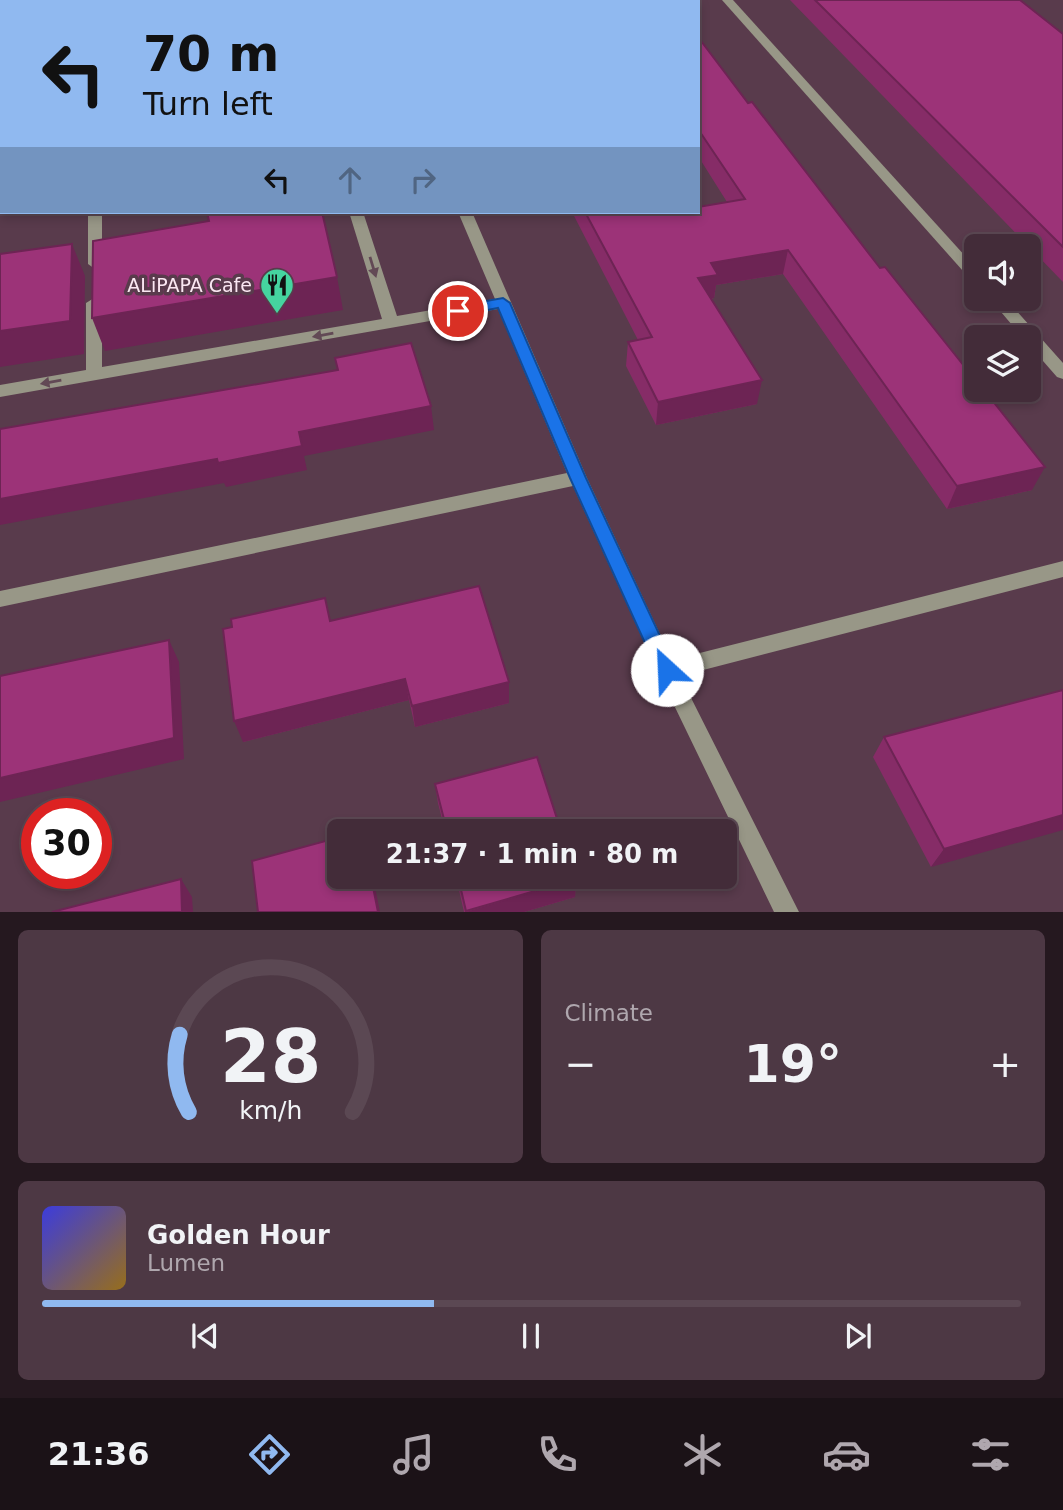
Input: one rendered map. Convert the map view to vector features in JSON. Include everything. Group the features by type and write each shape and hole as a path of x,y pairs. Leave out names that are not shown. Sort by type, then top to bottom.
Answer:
{"street":[{"path":"727,0 964,264"},
{"path":"94,375 95,214"},
{"path":"357,214 391,323"},
{"path":"466,214 578,478 667,670 787,912"},
{"path":"0,391 503,303"},
{"path":"1008,311 1063,373"},
{"path":"0,599 578,478"},
{"path":"667,670 1063,569"}],"building":[{"path":"815,0 1020,0 1063,34 1063,247"},
{"path":"700,40 748,103 752,102 880,268 885,267 964,366 964,402 994,402 1045,467 957,486 788,250 711,263 718,275 698,278 762,380 658,402 628,342 652,337 586,214 700,214 700,207 745,199 700,132"},
{"path":"207,214 322,214 337,277 92,318 93,241 209,221"},
{"path":"72,244 70,321 0,331 0,254"},
{"path":"411,343 431,406 299,432 302,446 218,463 217,459 0,499 0,429 338,370 335,358"},
{"path":"479,586 509,682 412,706 405,679 234,721 223,629 232,627 231,619 325,598 330,621"},
{"path":"169,640 174,738 0,778 0,676"},
{"path":"1063,690 1063,815 944,849 884,737"},
{"path":"537,757 557,819 444,819 435,784"},
{"path":"327,841 327,889 373,889 378,912 258,912 252,861"},
{"path":"181,879 182,912 52,912"},
{"path":"461,889 542,889 466,911"}],"place":[{"name":"ALiPAPA Cafe","path":"277,315"}],"route":[{"path":"458,311 503,303 578,478 667,670"}]}
